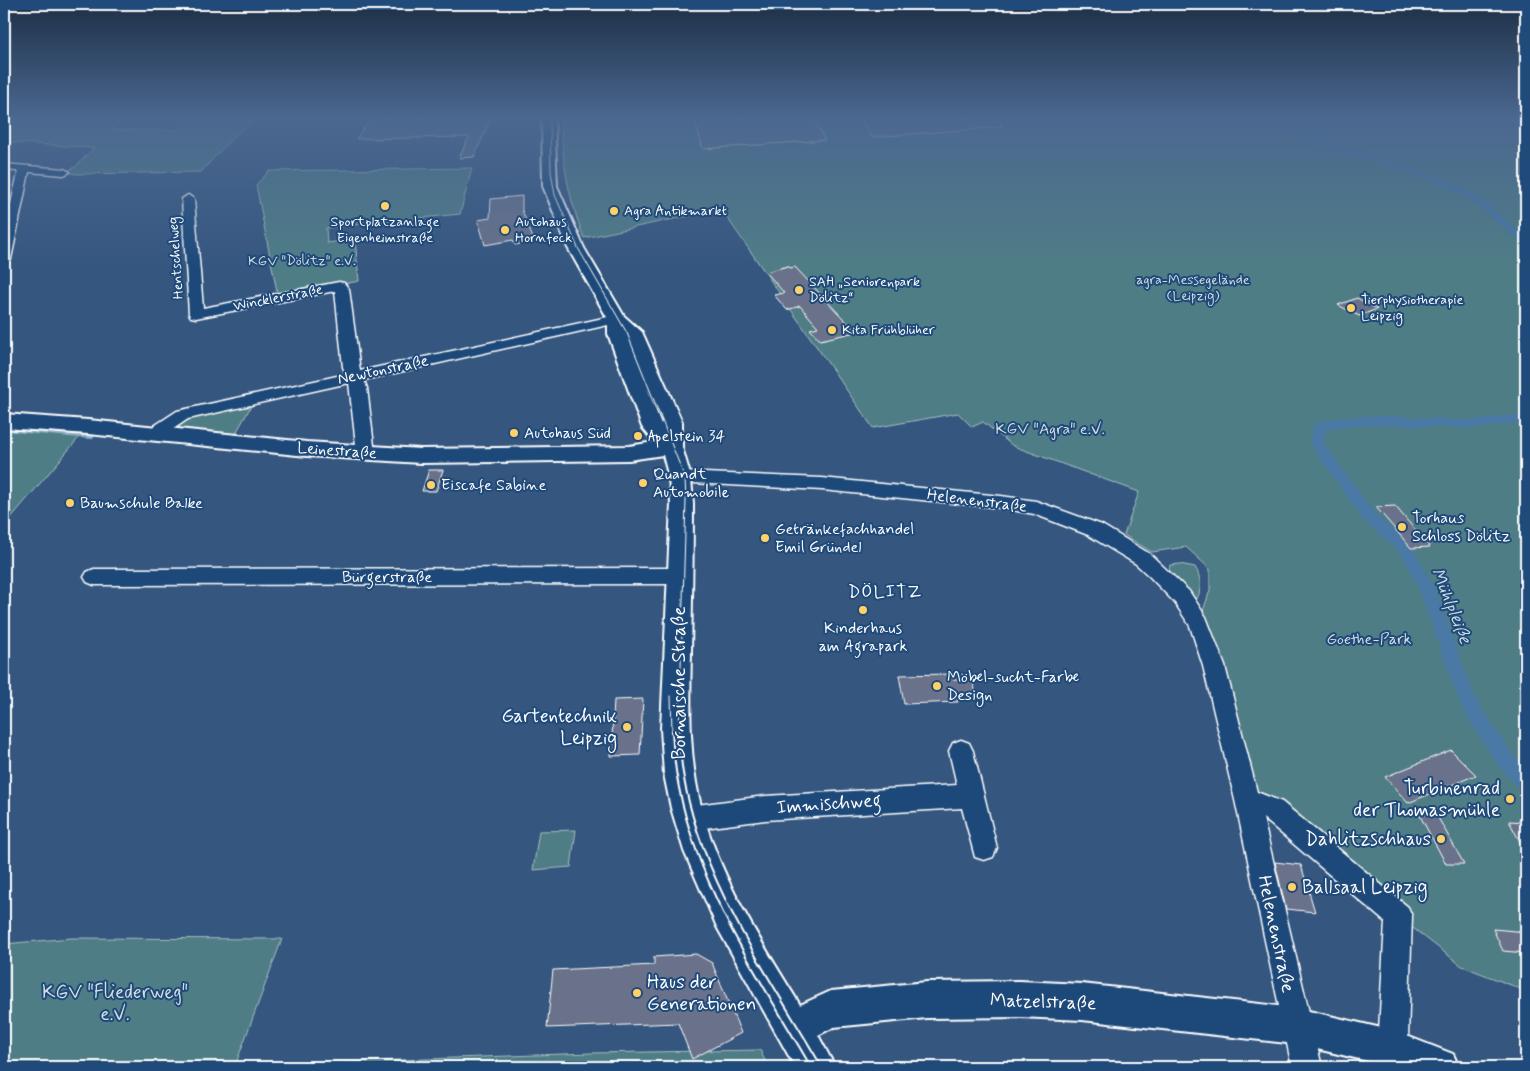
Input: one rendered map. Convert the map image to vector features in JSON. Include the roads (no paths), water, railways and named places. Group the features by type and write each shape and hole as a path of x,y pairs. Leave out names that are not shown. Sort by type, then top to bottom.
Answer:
{"main road":[{"name":"Bornaische Straße","path":"549,168 550,186 576,248 617,319 617,334 652,427 671,447 681,484 675,729 681,782 689,818 697,843 720,895 816,1067"},
{"name":"Leinestraße","path":"4,421 366,454 421,456 619,453 671,447"},
{"name":"Matzelstraße","path":"794,1028 830,1008 927,1000 1020,999 1082,1002 1296,1026 1393,1058 1440,1067"}],"street":[{"path":"12,168 64,172"},
{"path":"4,259 24,174 21,169"},
{"name":"Hentschelweg","path":"188,200 196,314"},
{"name":"Wincklerstraße","path":"196,314 339,286 342,290 351,367 359,388 366,454"},
{"name":"Newtonstraße","path":"154,434 183,415 617,319"},
{"name":"Helenenstraße","path":"681,484 745,479 822,484 1001,502 1036,508 1095,530 1143,559 1182,597 1199,623 1214,666 1247,800 1296,1026 1307,1067"},
{"name":"Bürgerstraße","path":"94,577 679,576"},
{"path":"961,751 970,796 984,848"},
{"name":"Immischweg","path":"689,818 766,808 970,796"},
{"path":"1247,800 1273,810 1399,916 1393,1058"}],"waterway":[{"name":"Mühlpleiße","path":"1405,168 1452,185 1482,204 1526,242"},
{"name":"Mühlpleiße","path":"1526,418 1463,424 1380,419 1347,421 1320,426 1316,442 1369,517 1406,549 1425,584 1467,701 1503,757 1526,783"},
{"path":"4,429 92,437"}],"tram line":[{"path":"551,168 555,195 578,248 627,333 685,478 686,500 679,731"},
{"path":"671,696 672,732"},
{"path":"672,731 677,778 687,823 702,866 720,907 741,947 811,1067"},
{"path":"679,731 684,777 694,821 710,865 729,907 751,948 822,1067"}],"place":[{"name":"Sportplatzanlage Eigenheimstraße","path":"385,206"},
{"name":"Agra Antikmarkt","path":"614,211"},
{"name":"Autohaus Hornfeck","path":"505,230"},
{"name":"SAH „Seniorenpark Dölitz“","path":"799,290"},
{"name":"Tierphysiotherapie Leipzig","path":"1351,308"},
{"name":"Kita Frühblüher","path":"832,330"},
{"name":"Autohaus Süd","path":"514,433"},
{"name":"Apelstein 34","path":"638,436"},
{"name":"Quandt Automobile","path":"643,483"},
{"name":"Eiscafe Sabine","path":"431,485"},
{"name":"Baumschule Balke","path":"70,503"},
{"name":"Torhaus Schloss Dölitz","path":"1402,527"},
{"name":"Getränkefachhandel Emil Gründel","path":"765,538"},
{"name":"Kinderhaus am Agrapark","path":"863,610"},
{"name":"Möbel-sucht-Farbe Design","path":"937,686"},
{"name":"Gartentechnik Leipzig","path":"627,727"},
{"name":"Turbinenrad der Thomasmühle","path":"1510,799"},
{"name":"Dahlitzschhaus","path":"1441,839"},
{"name":"Ballsaal Leipzig","path":"1292,887"},
{"name":"Haus der Generationen","path":"637,993"}],"district":[{"name":"DÖLITZ","path":"885,592"}],"park label":[{"name":"KGV \"Dölitz\" e.V.","path":"302,261"},
{"name":"agra-Messegelände (Leipzig)","path":"1193,288"},
{"name":"KGV \"Agra\" e.V.","path":"1050,429"},
{"name":"Goethe-Park","path":"1369,639"},
{"name":"KGV \"Fliederweg\" e.V.","path":"115,1003"}]}
